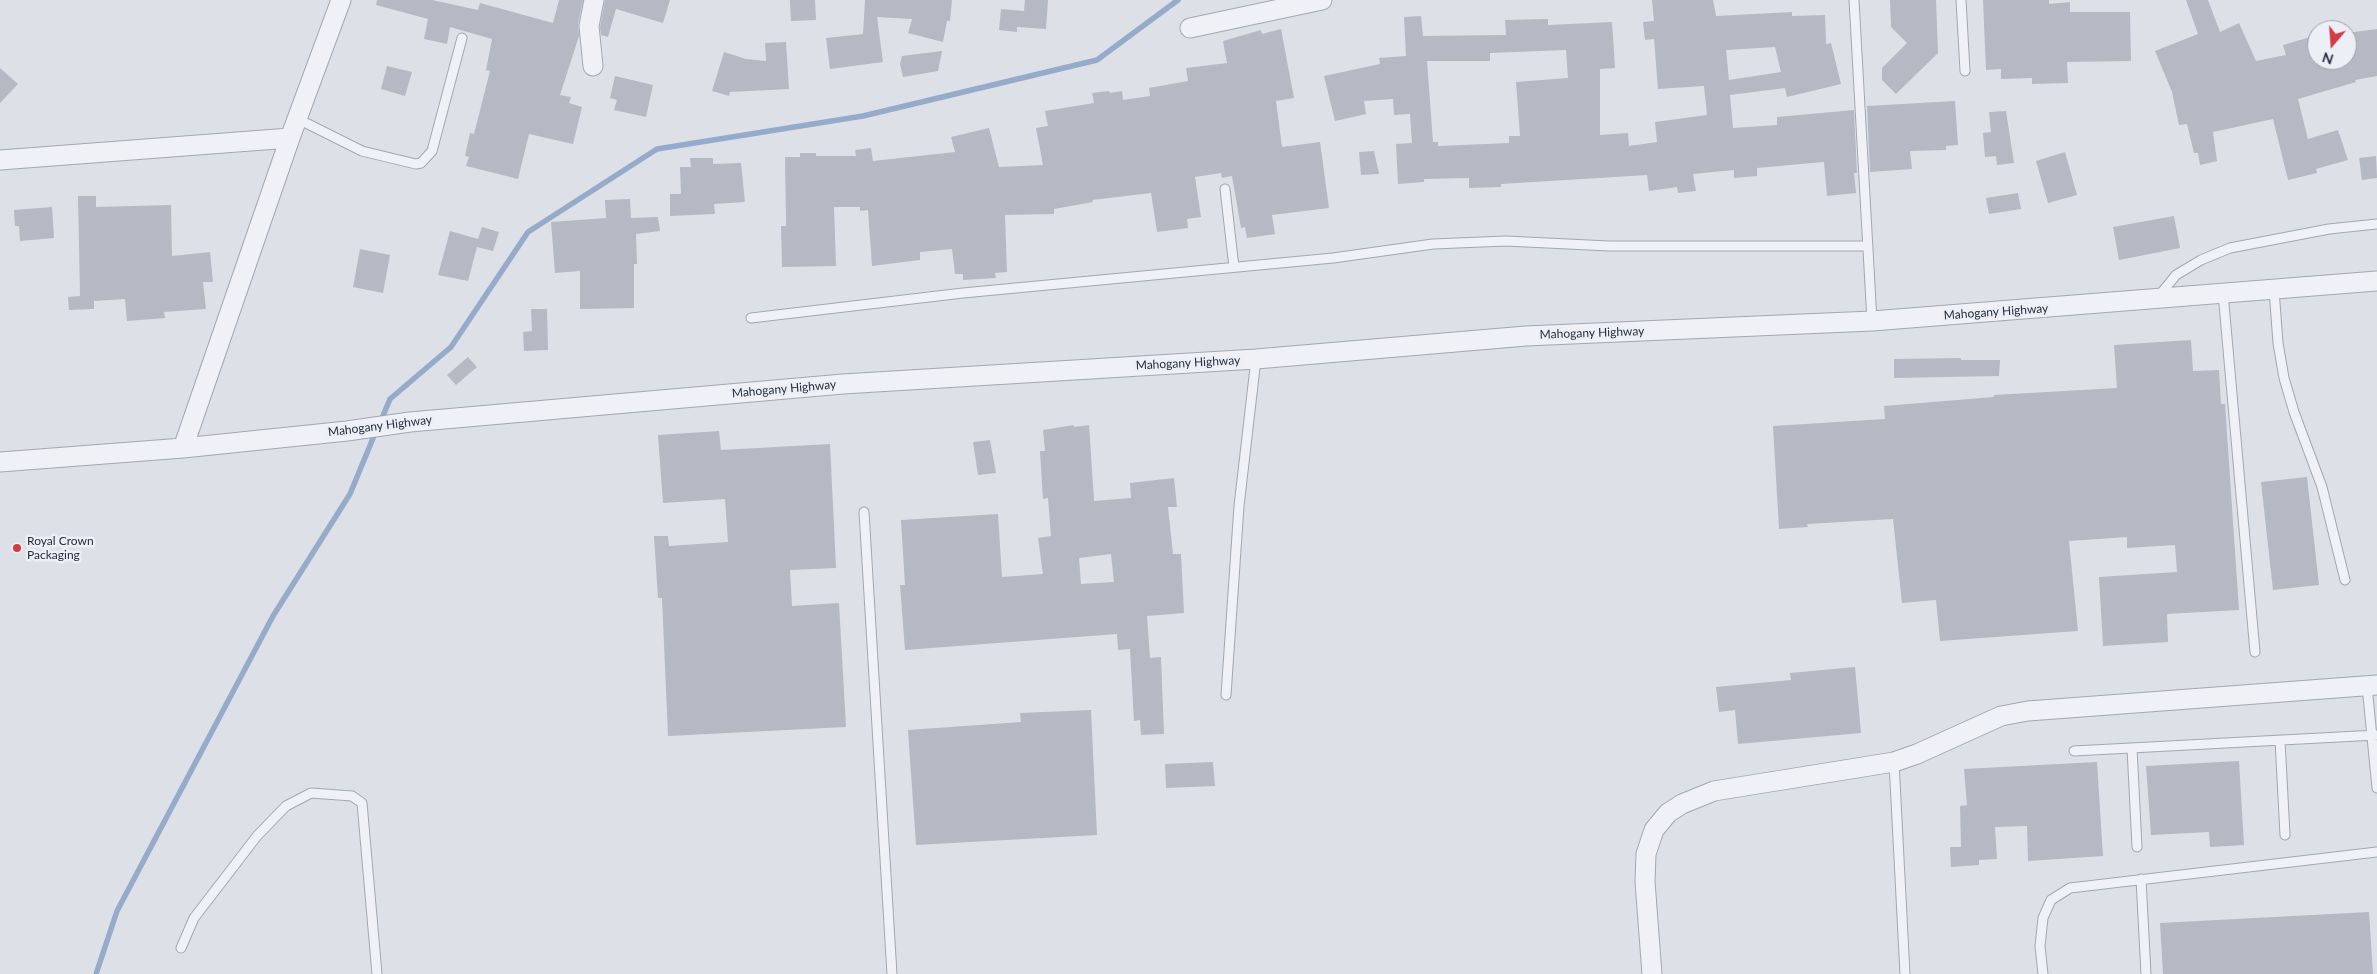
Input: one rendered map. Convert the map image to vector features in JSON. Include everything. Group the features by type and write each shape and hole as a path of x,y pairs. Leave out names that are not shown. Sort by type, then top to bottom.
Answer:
{"street":[{"path":"183,448 290,138 341,0"},
{"path":"593,66 589,26 594,0"},
{"path":"1190,28 1322,0"},
{"path":"0,160 290,138"},
{"name":"Mahogany Highway","path":"0,462 183,448 348,431 410,422 843,384 1256,359 1526,336 1872,321 2377,281"},
{"path":"1652,974 1645,882 1646,854 1654,830 1668,813 1682,804 1714,791 1894,762 1917,754 2001,716 2019,713 2372,686"}],"lane":[{"path":"1854,0 1872,321"},
{"path":"1961,0 1965,71"},
{"path":"298,119 362,151 422,164 432,151 462,38"},
{"path":"1225,189 1234,267"},
{"path":"2156,300 2176,275 2201,260 2230,248 2329,229 2377,224"},
{"path":"751,318 963,293 1333,258 1433,244 1497,242 1609,246 1868,246"},
{"path":"2274,290 2278,343 2284,378 2294,412 2322,486 2345,580"},
{"path":"2223,293 2255,652"},
{"path":"1226,695 1239,506 1256,359"},
{"path":"864,512 892,974"},
{"path":"2372,686 2377,788"},
{"path":"2074,751 2374,736"},
{"path":"2280,740 2284,835"},
{"path":"2132,748 2137,847"},
{"path":"1894,762 1905,974"},
{"path":"181,948 194,918 257,836 286,806 311,793 352,796 362,803 377,974"},
{"path":"2043,974 2040,946 2043,918 2051,900 2070,888 2377,852"},
{"path":"2141,879 2146,974"}],"building":[{"path":"377,0 432,0 478,10 480,3 553,23 559,0 583,0 578,24 579,36 560,95 571,97 569,103 582,107 573,144 529,134 518,179 466,166 469,157 465,156 470,133 474,134 490,71 486,70 492,39 450,27 447,44 424,39 428,19 376,5"},
{"path":"605,0 670,0 663,23 616,9 608,37 601,35 600,27"},
{"path":"790,0 815,0 816,20 791,21"},
{"path":"865,0 952,0 950,21 947,21 943,42 908,33 912,19 877,17 883,62 830,69 826,38 863,34"},
{"path":"1025,0 1048,0 1046,29 1017,27 1017,32 999,30 1001,9 1024,11"},
{"path":"1652,0 1713,0 1716,16 1792,12 1792,16 1825,15 1826,44 1831,43 1841,84 1787,97 1785,88 1730,95 1733,128 1777,125 1777,117 1854,110 1857,173 1854,173 1856,193 1827,196 1824,162 1757,168 1757,176 1734,178 1734,170 1693,174 1696,191 1678,193 1677,187 1649,191 1647,175 1501,184 1501,187 1469,188 1469,178 1424,179 1424,182 1398,184 1396,144 1412,143 1410,114 1394,115 1393,99 1364,101 1366,114 1335,121 1324,76 1380,64 1379,58 1406,56 1404,17 1421,16 1423,36 1506,35 1505,20 1548,19 1548,25 1612,22 1615,68 1600,69 1600,135 1628,133 1629,146 1657,142 1655,122 1707,115 1704,86 1658,89 1654,39 1645,40 1643,22 1654,21","holes":["1775,47 1781,72 1729,80 1726,50","1566,50 1568,78 1516,82 1520,136 1509,136 1509,143 1438,146 1438,142 1433,142 1427,61 1490,61 1490,53"]},
{"path":"1890,0 1936,0 1938,53 1896,94 1882,80 1882,68 1907,43 1891,27"},
{"path":"1983,0 2049,0 2049,4 2070,2 2070,12 2130,12 2131,61 2067,62 2068,83 2032,84 2032,78 2001,79 2001,69 1986,70"},
{"path":"2186,0 2208,0 2220,32 2239,23 2256,61 2286,55 2283,45 2307,38 2307,70 2357,70 2357,32 2377,29 2377,76 2355,80 2356,82 2298,99 2308,139 2338,130 2348,160 2316,169 2317,173 2288,180 2273,119 2213,132 2217,161 2200,165 2198,153 2194,153 2187,124 2179,125 2172,92 2155,51 2198,34"},
{"path":"1281,29 1294,98 1276,101 1282,147 1320,142 1329,208 1272,215 1275,234 1247,238 1245,227 1241,228 1232,176 1222,178 1221,173 1195,177 1201,217 1187,219 1188,228 1157,232 1151,193 1092,200 1093,202 1054,209 1054,214 1005,215 1007,272 995,273 996,278 963,280 963,274 955,274 952,249 920,252 920,260 872,266 868,210 860,211 860,207 834,207 836,266 782,267 781,226 786,226 785,157 800,157 800,153 816,153 816,156 856,156 855,150 871,148 873,161 955,152 951,137 989,128 999,167 1043,165 1036,128 1048,126 1045,111 1094,103 1092,93 1122,91 1123,100 1150,96 1149,88 1188,81 1186,68 1227,63 1223,41 1261,30 1262,34"},
{"path":"786,42 789,89 730,92 729,96 712,91 724,52 746,59 766,61 765,43"},
{"path":"942,51 938,71 903,77 900,64 902,56"},
{"path":"387,66 412,72 405,96 381,89"},
{"path":"0,68 18,84 0,103"},
{"path":"615,76 653,85 646,117 614,110 617,100 610,98"},
{"path":"1955,101 1958,145 1946,146 1946,150 1910,151 1912,169 1870,172 1867,106"},
{"path":"2006,111 2014,163 1997,165 1996,156 1985,157 1983,133 1991,132 1989,112"},
{"path":"1374,151 1379,174 1361,175 1359,152"},
{"path":"2065,152 2077,195 2048,203 2036,161"},
{"path":"2376,156 2377,178 2362,180 2359,158"},
{"path":"690,158 713,158 713,164 741,163 745,202 714,204 715,214 670,216 670,194 681,194 680,167 691,167"},
{"path":"2018,193 2021,209 1989,214 1986,198"},
{"path":"78,196 96,196 96,207 171,205 172,256 210,252 213,282 203,282 206,309 164,312 165,318 127,321 125,299 94,301 94,309 69,310 68,297 80,296"},
{"path":"630,199 631,218 658,217 660,231 636,234 637,264 634,264 634,308 580,309 580,271 555,273 551,222 606,218 605,200"},
{"path":"52,207 54,238 20,241 19,226 15,226 14,210"},
{"path":"2174,216 2180,248 2119,260 2113,227"},
{"path":"482,227 499,232 493,251 477,247 468,281 438,275 450,231 478,239"},
{"path":"360,249 390,255 383,293 353,287"},
{"path":"531,309 547,309 548,350 524,351 523,332 532,331"},
{"path":"2191,340 2193,371 2219,370 2221,404 2225,404 2239,610 2167,614 2168,642 2103,646 2099,577 2177,572 2175,545 2127,548 2127,537 2069,541 2078,631 1940,641 1936,600 1902,603 1893,519 1807,524 1808,527 1779,529 1773,426 1885,419 1884,406 1994,397 1994,395 2117,388 2114,345"},
{"path":"468,357 477,367 456,385 447,375"},
{"path":"1961,358 1961,360 2000,360 1999,376 1894,378 1894,359"},
{"path":"1074,425 1074,427 1089,425 1094,501 1131,498 1130,483 1174,478 1177,507 1168,507 1173,554 1181,554 1184,613 1147,616 1150,658 1161,657 1164,734 1141,735 1140,720 1134,721 1130,649 1118,650 1117,634 905,650 900,585 905,585 901,520 998,514 1002,577 1043,574 1038,538 1051,536 1048,498 1043,499 1040,451 1045,451 1043,430","holes":["1111,554 1114,582 1081,584 1079,558"]},
{"path":"719,431 721,450 830,444 836,568 790,570 792,606 839,603 846,727 668,736 662,598 658,598 654,536 668,536 669,546 728,542 725,499 663,503 658,435"},
{"path":"990,440 996,473 978,475 973,442"},
{"path":"2307,477 2319,585 2273,590 2261,482"},
{"path":"1855,667 1861,733 1738,744 1735,710 1719,712 1716,687 1791,680 1790,673"},
{"path":"1091,710 1097,835 916,845 908,730 1021,722 1020,713"},
{"path":"2239,761 2244,845 2210,847 2209,832 2151,835 2146,766"},
{"path":"1213,762 1215,786 1166,788 1165,764"},
{"path":"2097,762 2103,856 2028,861 2027,826 1995,827 1997,859 1979,860 1979,865 1951,867 1950,847 1961,847 1960,806 1967,805 1964,769"},
{"path":"2369,912 2373,974 2163,974 2160,923"}],"waterway":[{"path":"380,423 390,399 451,347 528,232 657,149 863,116 1097,60 1178,0"},
{"path":"96,974 117,911 273,616 350,494 376,431"}],"place":[{"name":"Royal Crown Packaging","path":"17,548"}]}
